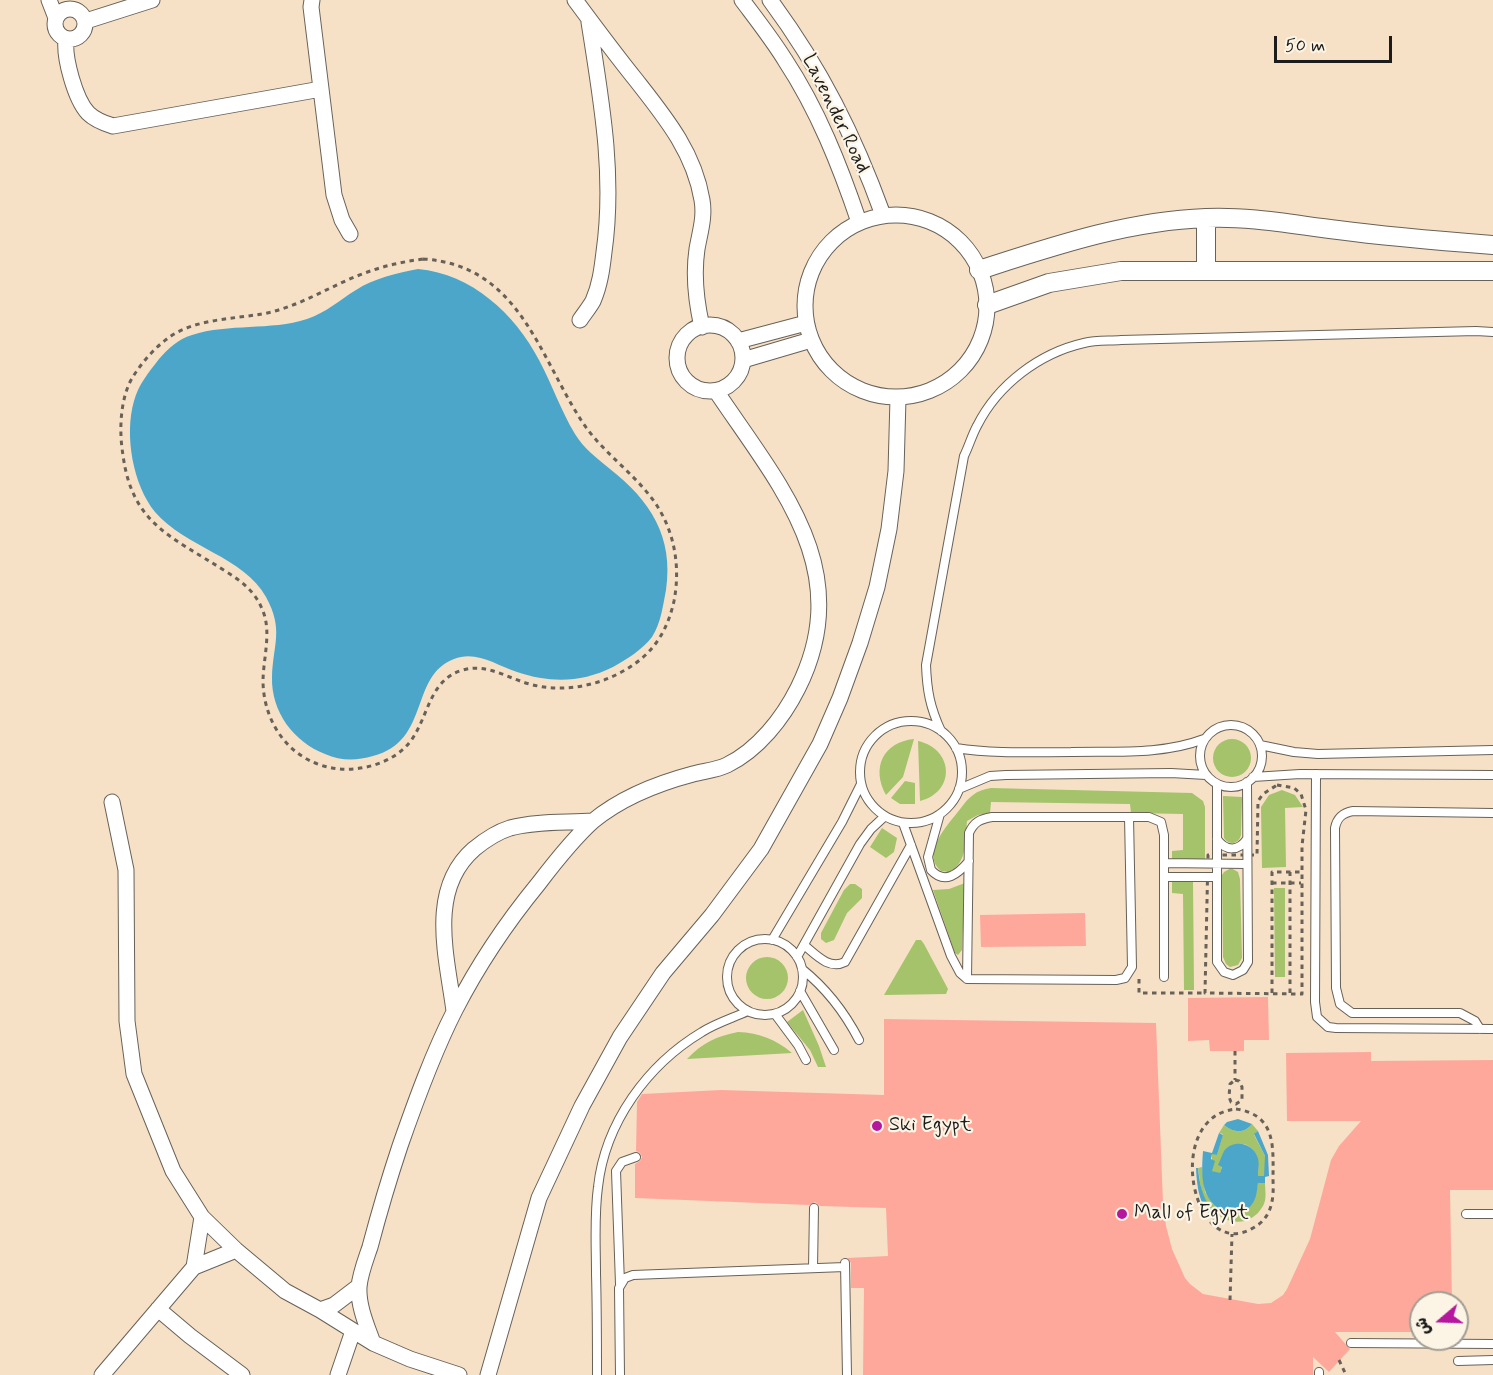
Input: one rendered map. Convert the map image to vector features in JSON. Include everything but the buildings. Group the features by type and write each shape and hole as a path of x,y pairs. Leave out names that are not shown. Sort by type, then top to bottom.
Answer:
{"street":[{"path":"49,0 56,18 55,26 58,35 66,40 74,40 86,29 86,21 72,4 56,18"},
{"path":"86,21 152,0"},
{"path":"575,0 664,117 691,160 702,202 703,222 695,275 696,301 702,327"},
{"name":"Lavender Road","path":"742,0 785,59 807,98 844,180 859,222"},
{"name":"Lavender Road","path":"770,0 812,60 833,97 856,145 883,216"},
{"path":"308,2 334,195 342,220 350,234"},
{"path":"580,320 592,302 600,279 607,232 609,182 606,132 589,19"},
{"path":"66,40 66,56 80,102 98,121 113,126 321,89"},
{"path":"883,216 913,216 940,226 964,245 980,270 985,287 987,305 981,340 972,356 948,382 915,396 898,398 867,393 839,378 827,367 811,340 806,323 805,292 815,263 833,239 859,222 883,216"},
{"path":"980,270 1067,241 1116,229 1206,218 1243,219 1393,237 1493,245"},
{"path":"1206,218 1206,270"},
{"path":"987,305 1049,283 1121,271 1493,271"},
{"path":"738,341 806,323"},
{"path":"710,326 726,329 738,341 743,360 741,371 726,387 716,391 698,389 690,384 680,370 678,361 681,343 693,330 710,326"},
{"path":"743,360 811,340"},
{"path":"373,1343 361,1306 359,1286 384,1192 412,1110 454,1011 483,959 553,865 593,821 624,801 657,786 726,766 751,748 773,727 791,702 805,675 814,645 818,615 818,584 812,554 802,525 788,498 716,391"},
{"path":"488,1375 539,1198 582,1106 620,1037 663,973 712,915 762,849 806,771 832,716 860,643 877,587 896,471 898,398"},
{"path":"112,802 126,870 127,1021 134,1074 173,1171 202,1217 236,1250 285,1291 373,1343 410,1359 459,1375"},
{"path":"454,1011 443,925 445,900 453,876 467,855 487,839 510,828 535,824 593,821"},
{"path":"194,1267 202,1217"},
{"path":"102,1375 194,1267 236,1250"},
{"path":"320,1310 334,1305 359,1286"},
{"path":"158,1309 242,1375"},
{"path":"338,1375 353,1331"}],"lane":[{"path":"941,731 928,724 912,721 897,723 883,729 871,740 863,753 860,768 861,783 866,797 874,808 885,816 903,823 922,821 940,814 952,802 959,789 962,775 960,761 956,748 941,731 931,709 927,690 926,665 964,456 978,424 999,394 1023,370 1054,352 1085,342 1493,333"},
{"path":"956,748 987,752 1152,751 1188,746 1204,739 1217,728 1234,725 1250,731 1260,745 1261,762 1250,780 1247,839 1248,962 1244,970 1233,975 1224,972 1217,962 1217,784"},
{"path":"1204,739 1200,761 1206,775 1217,784 1227,787 1237,786 1250,780 1316,774 1493,775"},
{"path":"1260,745 1318,754 1493,750"},
{"path":"959,789 990,776 1006,775 1171,773 1206,775"},
{"path":"1316,774 1315,1002 1317,1017 1328,1027 1336,1028 1493,1029"},
{"path":"772,940 842,822 861,783"},
{"path":"1480,1029 1475,1021 1460,1013 1352,1013 1340,1004 1336,988 1335,828 1343,814 1353,812 1493,813"},
{"path":"940,814 928,857 931,870 947,878 959,873 969,861"},
{"path":"797,957 860,844 885,816"},
{"path":"967,979 969,833 975,823 992,817 1153,817 1161,822 1164,831 1165,863 1164,977"},
{"path":"903,823 951,956 960,973 967,979 1116,980 1128,975 1132,967 1129,817"},
{"path":"1217,839 1220,844 1230,849 1240,847 1247,839"},
{"path":"804,945 830,964 845,962 911,846"},
{"path":"1165,863 1247,864"},
{"path":"1165,877 1217,876"},
{"path":"772,940 790,949 797,957 802,969 801,992 786,1010 775,1014 756,1014 738,1004 731,994 728,971 739,950 748,943 772,940"},
{"path":"802,969 820,983 835,1000 859,1040"},
{"path":"801,992 834,1050"},
{"path":"597,1375 595,1217 598,1185 605,1154 617,1124 633,1096 653,1071 677,1049 703,1031 748,1011"},
{"path":"775,1014 806,1060"},
{"path":"620,1375 616,1171 622,1162 636,1157"},
{"path":"813,1268 814,1208"},
{"path":"1466,1214 1493,1214"},
{"path":"620,1284 625,1278 633,1275 845,1265 847,1375"},
{"path":"1351,1342 1493,1344"},
{"path":"1458,1361 1493,1360"}],"path":[{"path":"423,259 441,260 465,268 495,285 517,309 536,337 581,421 593,437 650,495 668,527 676,553 678,580 672,608 660,640 639,660 620,673 576,687 543,688 480,667 458,671 437,687 413,740 400,752 385,761 364,767 344,769 310,762 294,752 282,740 271,720 265,699 263,681 267,624 257,597 244,582 177,542 151,522 136,501 125,474 121,441 125,397 131,381 148,356 174,334 227,318 262,314 311,298 355,277 392,263 423,259"},
{"path":"1272,993 1272,872 1301,872"},
{"path":"1290,872 1290,994"},
{"path":"1272,883 1301,883"},
{"path":"1139,969 1139,993 1205,993"},
{"path":"1234,1051 1235,1080"},
{"path":"1235,1080 1242,1085 1242,1097 1236,1104"},
{"path":"1235,1080 1230,1084 1229,1097 1231,1102 1236,1104"},
{"path":"1236,1104 1236,1109"},
{"path":"1236,1109 1254,1114 1270,1132 1273,1143 1274,1191 1271,1208 1261,1223 1245,1233 1232,1234 1214,1227 1204,1213 1196,1196 1193,1170 1194,1148 1205,1123 1217,1113 1236,1109"},
{"path":"1230,1300 1232,1234"},
{"path":"1339,1360 1346,1375"}],"green space":[{"path":"914,739 903,777 886,795 880,775 883,758 894,745"},
{"path":"1232,739 1239,740 1245,745 1250,751 1250,765 1245,771 1239,776 1232,777 1225,776 1219,771 1214,765 1213,758 1214,751 1219,745 1225,740"},
{"path":"918,741 939,752 946,771 945,780 940,789 932,796 920,801"},
{"path":"905,781 915,783 915,804 900,804 891,798"},
{"path":"991,788 1192,793 1203,801 1205,807 1205,859 1172,860 1172,851 1183,850 1183,814 1131,813 1130,804 991,802 990,813 978,815 967,821 963,857 960,863 949,872 941,871 935,864 934,857 937,841 971,797 979,791"},
{"path":"1282,790 1295,795 1303,807 1285,808 1286,867 1262,868 1261,807 1269,795"},
{"path":"1223,796 1242,797 1241,835 1234,843 1224,838"},
{"path":"882,828 897,838 894,852 886,858 870,847"},
{"path":"1231,868 1238,872 1240,879 1242,958 1238,965 1230,967 1223,957 1222,875"},
{"path":"1172,882 1193,882 1194,990 1184,990 1183,894 1172,893"},
{"path":"965,883 962,950 958,955 955,953 933,890 949,889"},
{"path":"850,884 855,884 862,889 862,898 847,913 834,940 826,943 821,939 821,933 844,890"},
{"path":"1274,888 1285,888 1285,977 1275,977"},
{"path":"916,940 921,940 924,944 948,989 946,994 884,995"},
{"path":"767,957 782,963 788,978 782,993 767,999 752,993 746,978 752,963"},
{"path":"803,1010 826,1067 818,1067 810,1050 787,1022"},
{"path":"738,1032 767,1038 792,1053 687,1059 710,1041"},
{"path":"1252,1124 1258,1131 1254,1135 1265,1156 1265,1176 1258,1176 1258,1161 1255,1153 1244,1144 1219,1165 1222,1166 1220,1174 1212,1171 1212,1153 1217,1155 1223,1134 1219,1133 1224,1125 1231,1130 1239,1131 1246,1130"},
{"path":"1202,1167 1205,1192 1213,1204 1244,1211 1251,1205 1258,1182 1265,1183 1263,1206 1257,1214 1241,1222 1225,1219 1217,1214 1210,1208 1202,1192 1198,1168"}],"water":[{"path":"418,269 438,272 474,288 490,299 518,327 539,360 565,416 579,439 591,453 637,494 656,521 666,553 668,571 666,590 660,620 652,637 639,650 613,667 589,676 565,680 529,676 478,657 454,659 440,667 431,679 404,737 391,748 373,756 343,759 325,754 304,742 294,734 280,714 272,677 276,637 275,619 266,597 256,583 229,562 167,524 147,501 132,459 131,414 136,395 144,379 162,355 182,339 206,331 279,325 307,319 327,310 370,282"},
{"path":"1238,1119 1252,1124 1246,1130 1239,1131 1231,1130 1224,1125 1227,1122"},
{"path":"1258,1131 1268,1155 1269,1176 1265,1177 1265,1183 1258,1183 1255,1199 1249,1208 1243,1212 1228,1213 1215,1206 1206,1193 1202,1172 1203,1151 1212,1153 1219,1133 1223,1135 1217,1155 1212,1154 1211,1159 1215,1161 1212,1171 1220,1173 1222,1167 1218,1165 1228,1147 1242,1144 1255,1152 1258,1161 1258,1176 1264,1176 1265,1156 1254,1134"},
{"path":"1196,1168 1198,1168 1207,1201 1220,1218 1217,1224 1207,1212 1200,1198"}],"place":[{"name":"Ski Egypt","path":"877,1126"},
{"name":"Mall of Egypt","path":"1122,1214"}]}
